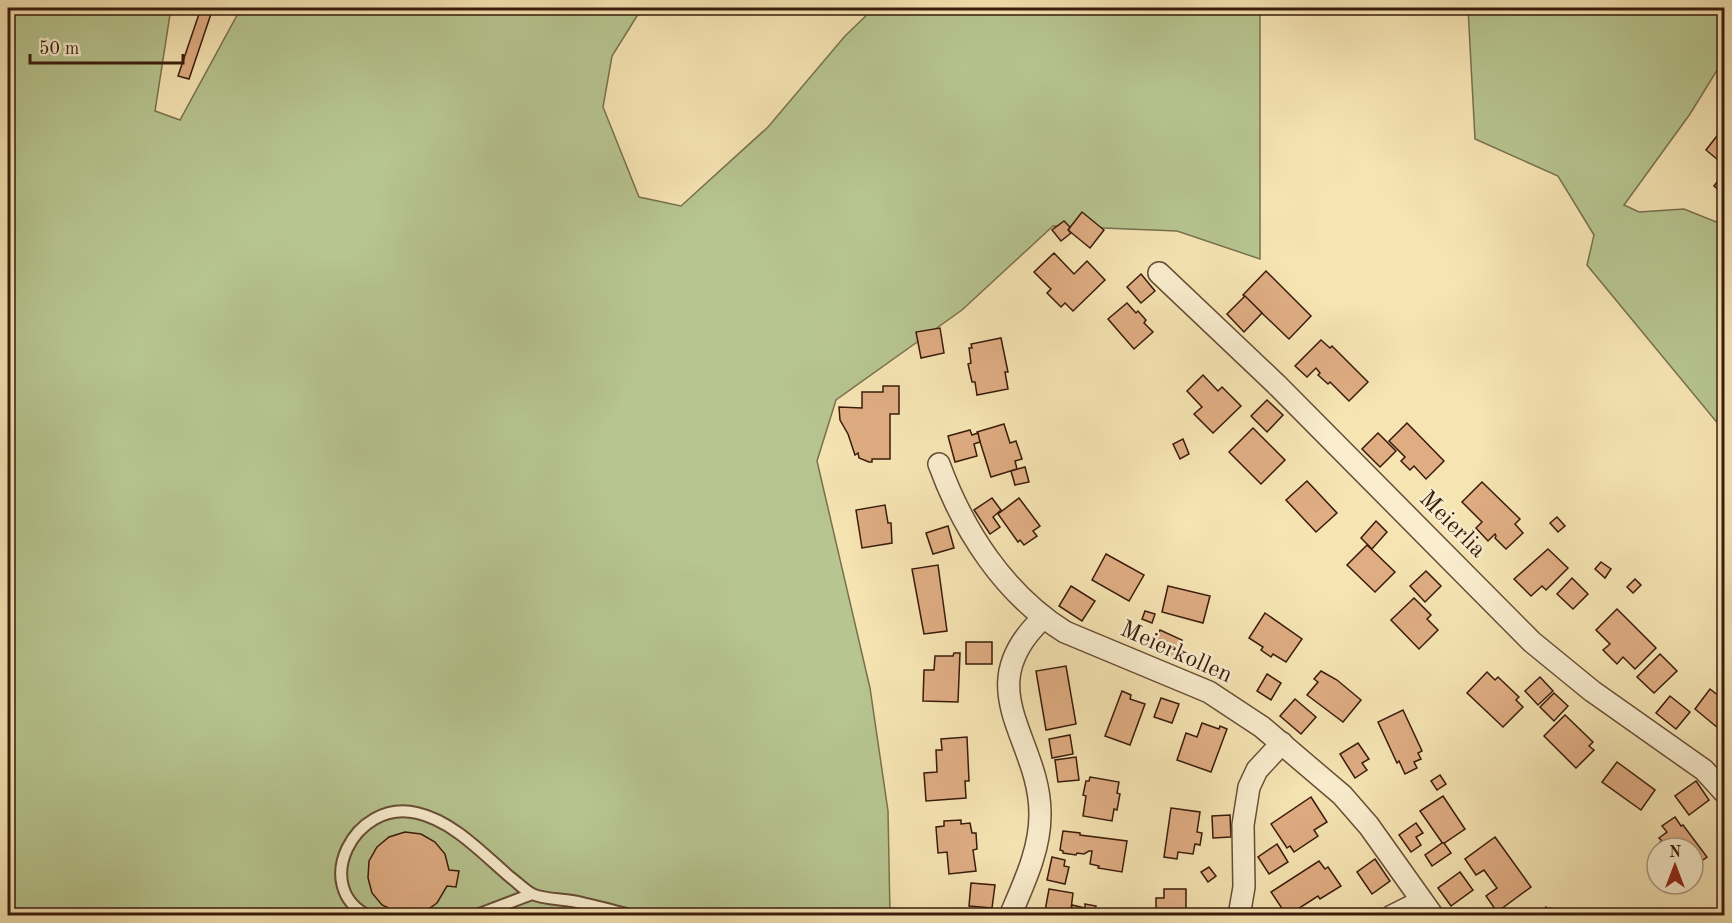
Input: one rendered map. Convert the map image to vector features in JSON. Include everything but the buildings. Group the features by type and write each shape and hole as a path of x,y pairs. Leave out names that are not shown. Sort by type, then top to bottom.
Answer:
{"street":[{"name":"Meierlia","path":"1159,273 1276,384 1532,642 1592,691 1704,770 1725,792"},
{"name":"Meierkollen","path":"939,464 949,491 980,548 996,569 1043,618 1065,632 1209,692 1242,712 1342,795 1396,862 1428,908"},
{"path":"1010,915 1032,862 1040,816 1035,778 1013,718 1009,682 1011,669 1022,642 1043,618"},
{"path":"1239,915 1244,887 1243,825 1249,787 1257,771 1282,743"},
{"path":"1392,915 1428,908"}],"lane":[{"path":"369,915 351,902 344,889 341,873 344,856 352,838 364,824 380,816 396,812 416,812 455,831 532,894 634,915"},
{"path":"474,915 532,894"}],"green space":[{"path":"8,8 171,8 155,111 180,120 241,8 642,8 612,56 603,107 639,197 681,206 768,127 845,36 874,8 1260,8 1260,259 1177,231 1053,226 962,310 836,400 817,461 870,688 888,811 890,915 8,915"},
{"path":"1468,8 1724,8 1724,59 1690,114 1624,205 1639,212 1684,209 1724,225 1724,431 1587,265 1594,235 1558,176 1475,139"}]}
